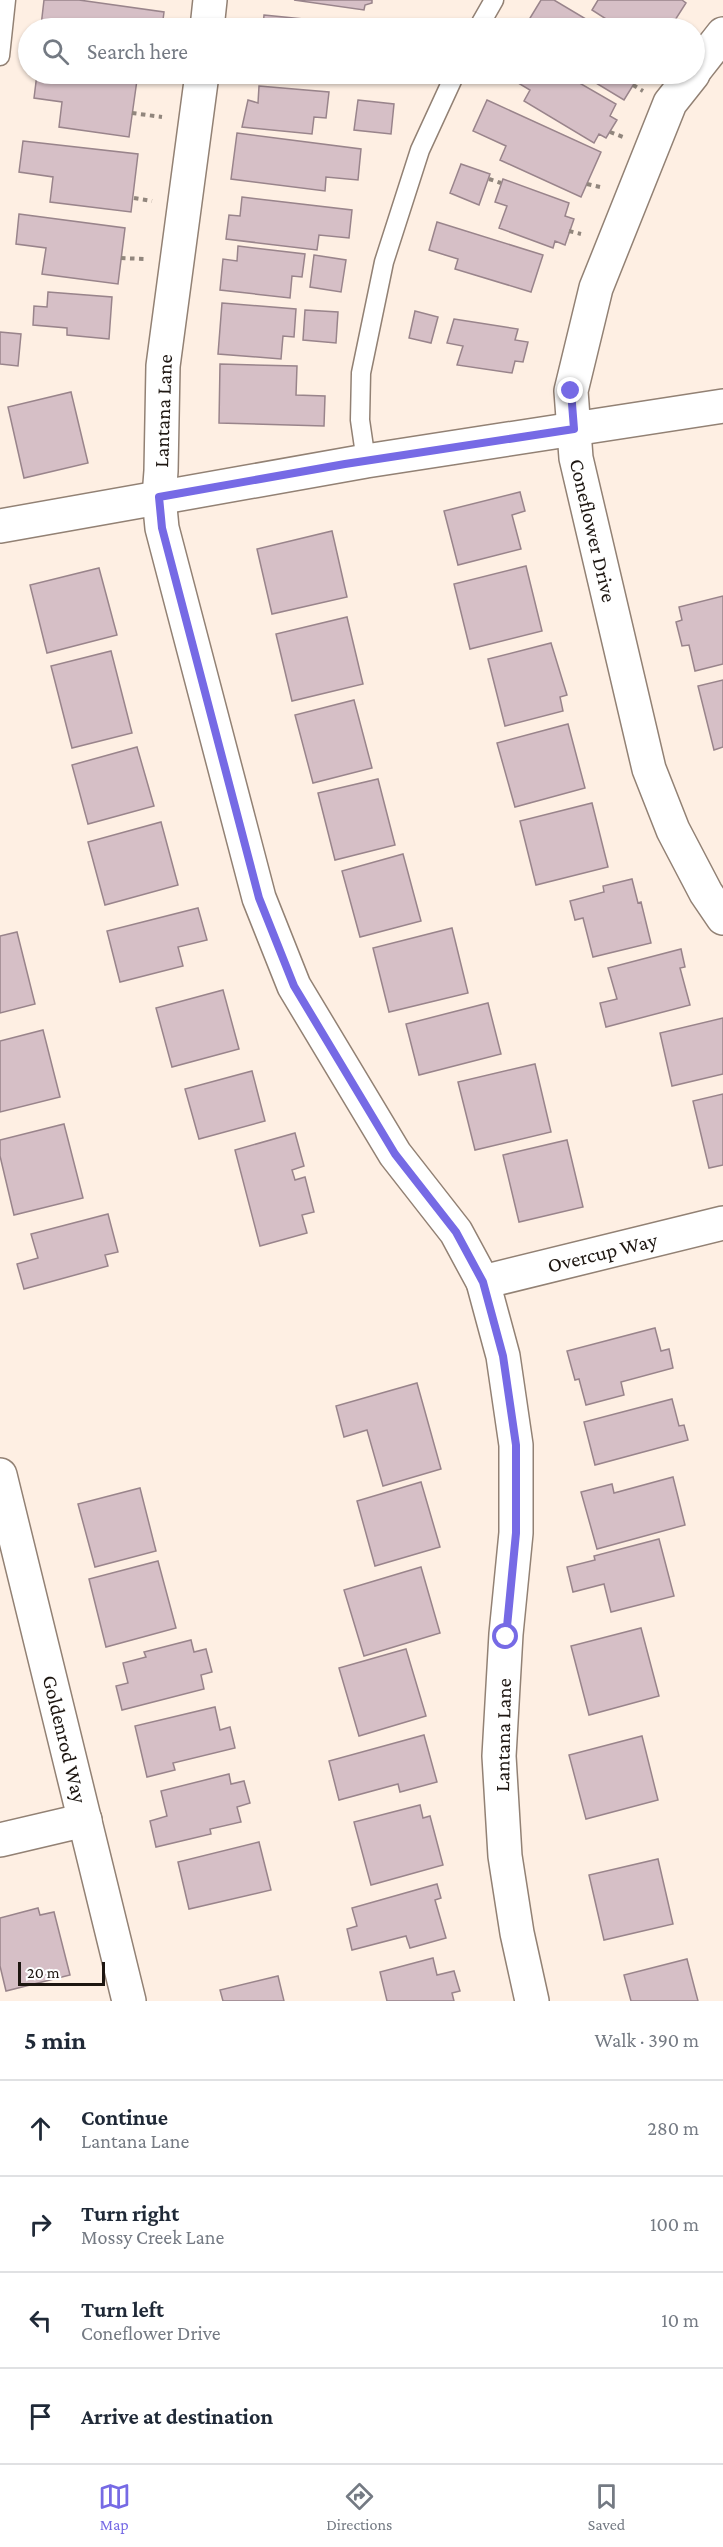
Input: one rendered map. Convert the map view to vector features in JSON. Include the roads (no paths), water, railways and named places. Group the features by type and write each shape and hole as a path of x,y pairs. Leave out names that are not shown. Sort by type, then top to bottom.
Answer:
{"street":[{"path":"208,18 210,0"},
{"name":"Coneflower Drive","path":"705,58 723,34"},
{"name":"Lantana Lane","path":"201,84 163,366 159,497 162,528 259,898 294,986 395,1154 456,1232 483,1282 503,1356 516,1445 516,1533 498,1751 505,1856 517,1933 532,2001"},
{"name":"Coneflower Drive","path":"685,84 670,103 597,288 571,391 576,458 649,769 673,830 706,893 723,918"},
{"path":"0,526 366,461 723,406"},
{"name":"Overcup Way","path":"483,1282 723,1223"},
{"name":"Goldenrod Way","path":"0,1475 129,2001"},
{"path":"0,1840 85,1820"}],"lane":[{"path":"0,56 6,0"},
{"path":"484,18 494,0"},
{"path":"366,461 360,420 361,373 384,262 420,150 450,84"}]}
